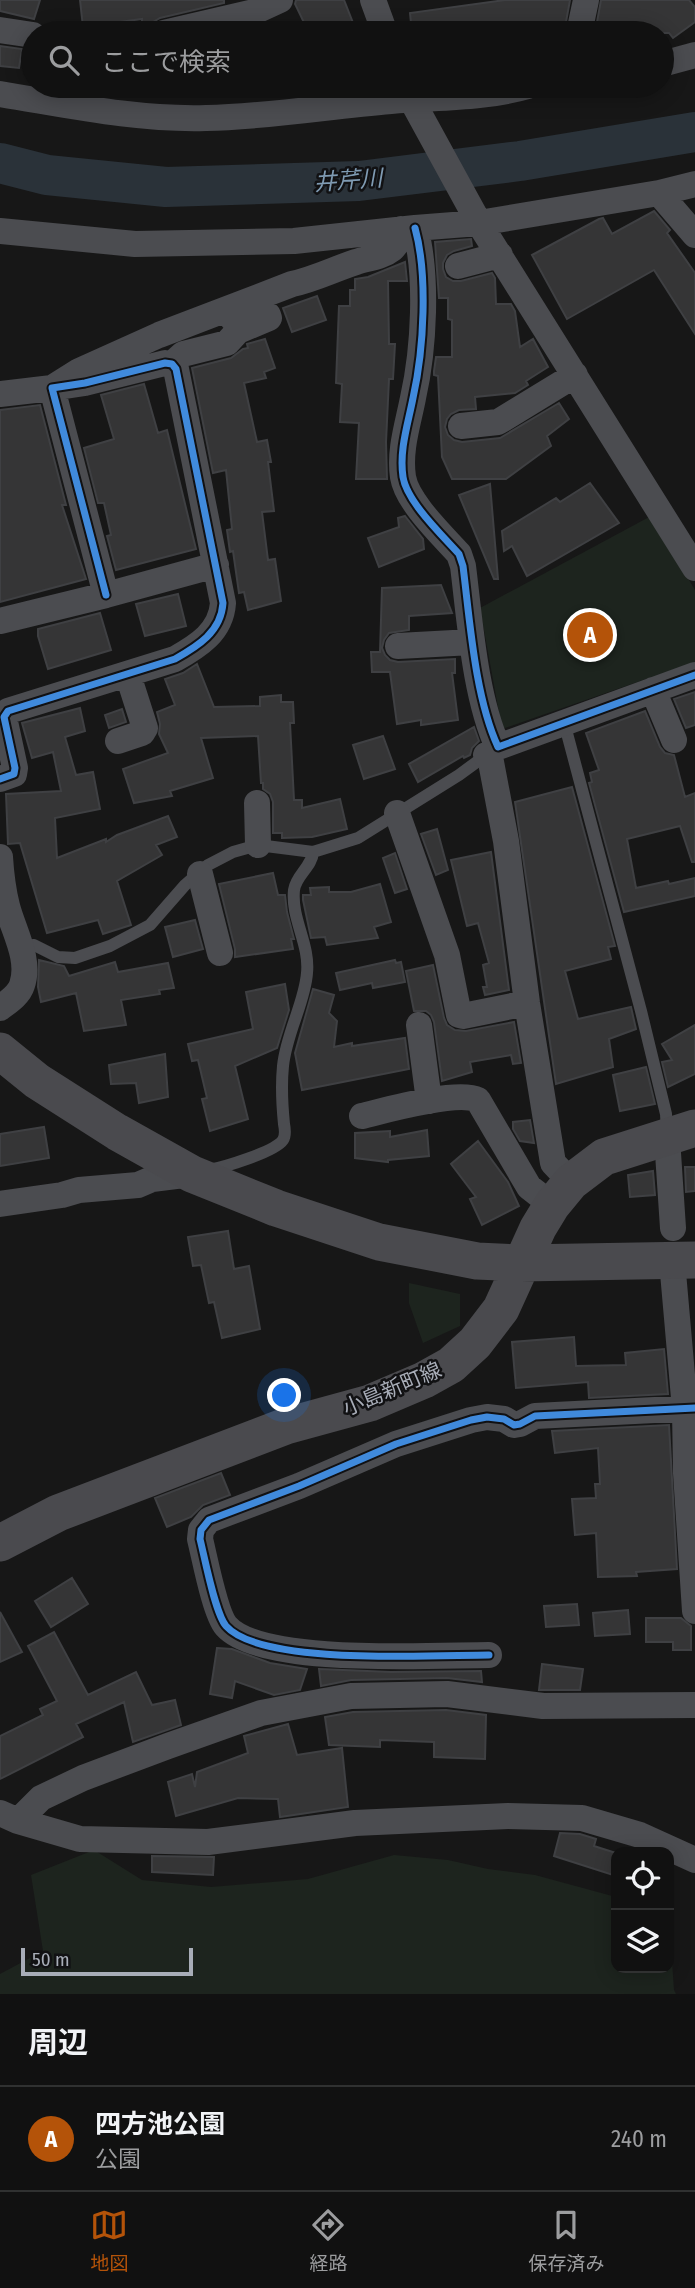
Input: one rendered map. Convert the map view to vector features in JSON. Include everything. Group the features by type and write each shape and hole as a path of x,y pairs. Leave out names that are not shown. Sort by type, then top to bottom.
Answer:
{"main road":[{"path":"0,1051 37,1081 117,1132 192,1174 276,1208 379,1242 477,1261 521,1263 680,1250"},
{"name":"小島新町線","path":"0,1543 58,1513 286,1426 370,1402 424,1380 451,1365 475,1343 501,1309 512,1290 521,1263 561,1193 604,1157 681,1133"}],"street":[{"path":"215,21 254,12 280,0"},
{"path":"373,0 381,21"},
{"path":"582,21 586,0"},
{"path":"0,30 21,33"},
{"path":"674,61 695,55"},
{"path":"0,94 21,97"},
{"path":"24,98 133,116 204,118 279,115 411,98 467,98"},
{"path":"411,98 477,219 695,568"},
{"path":"0,231 135,244 294,241 477,219 659,193 695,184"},
{"path":"659,193 695,235"},
{"path":"52,388 79,370 159,334 376,257 394,248 408,228"},
{"path":"362,1116 429,1101 470,1096 478,1100 529,1187 561,1193 553,1163 527,1003 506,841 491,762 494,737 477,671 463,566 459,554 409,493 403,478 403,438 414,398 421,351 422,270 408,228"},
{"path":"458,265 500,255"},
{"path":"172,364 183,354 228,343 238,331 269,318 264,314 234,322 228,308"},
{"path":"0,394 85,383 165,363 172,364 176,369 223,603 218,625 192,650 175,659 8,711 4,717 15,768 14,774 0,779"},
{"path":"461,426 498,422 575,375"},
{"path":"52,388 106,595"},
{"path":"0,621 216,565"},
{"path":"398,646 472,642"},
{"path":"118,741 142,733 145,728 128,675"},
{"path":"492,751 695,675"},
{"path":"653,690 674,740"},
{"path":"257,803 258,845"},
{"path":"397,813 447,955 459,1015 527,1003"},
{"path":"0,857 7,907 21,947 23,984 0,1009"},
{"path":"200,874 220,953"},
{"path":"419,1024 429,1101"},
{"path":"681,1133 680,1250 675,1309 690,1408 686,1473 695,1611"},
{"path":"0,1205 79,1190 138,1185 152,1179 192,1174"},
{"path":"489,1655 325,1654 276,1648 234,1634 224,1623 220,1613 200,1539 201,1530 209,1520 299,1486 396,1444 471,1420 495,1418 520,1424 535,1416 690,1408"},
{"path":"6,1822 41,1798 83,1778 168,1746 261,1713 351,1696 447,1695 543,1706 695,1705"},
{"path":"6,1822 80,1839 208,1842 355,1823 508,1816 582,1818 640,1835 695,1860"}],"lane":[{"path":"564,722 666,1114 681,1133"},
{"path":"21,947 34,945 58,957 75,958 110,946 150,925 185,885 208,865 233,852 258,845 313,852 358,838 459,775 492,751"},
{"path":"192,1174 229,1166 283,1140 285,1133 281,1093 284,1057 307,977 308,958 297,923 295,886 311,862 313,852"}],"shaded area":[{"path":"651,516 695,590 695,662 502,729 480,608"},
{"path":"409,1283 460,1294 460,1326 423,1343 409,1303"},
{"path":"94,1850 142,1880 211,1887 308,1879 394,1855 448,1860 535,1875 611,1896 611,1973 673,1973 676,1994 0,1994 0,1974 43,1951 31,1875"}],"building":[{"path":"0,0 40,0 34,19 0,11"},
{"path":"80,0 224,0 224,3 155,21 82,21"},
{"path":"296,0 344,0 352,21 303,21 295,4"},
{"path":"505,0 570,0 566,21 411,21 410,13"},
{"path":"601,0 689,0 695,7 695,22 674,37 674,21 597,21"},
{"path":"0,46 21,49 19,68 0,66"},
{"path":"654,211 670,230 667,233 695,273 695,334 654,270 567,319 532,255 599,219 603,218 612,234"},
{"path":"471,239 472,246 447,255 443,263 446,277 461,281 492,273 495,278 496,304 511,304 515,311 520,347 533,339 548,367 526,381 528,385 515,393 475,397 476,409 459,410 447,419 445,427 448,435 462,442 500,438 559,403 569,419 547,436 551,446 506,479 452,479 442,457 438,376 434,375 434,371 436,357 452,357 452,320 448,319 448,298 439,298 435,242"},
{"path":"405,262 407,281 388,281 389,344 395,344 393,379 389,379 387,479 356,479 359,423 340,422 342,384 336,383 339,306 350,306 350,290 355,290 355,279 368,277"},
{"path":"317,296 326,320 292,332 283,308"},
{"path":"265,339 275,368 264,372 266,378 244,383 257,442 267,440 271,462 268,462 274,511 262,512 268,560 275,559 281,601 248,610 244,592 239,593 233,551 230,552 227,530 232,529 226,470 213,473 192,368 231,358 248,348 247,344"},
{"path":"144,384 158,433 167,430 196,549 116,570 107,536 111,535 104,503 98,503 84,448 114,439 101,395"},
{"path":"40,405 66,505 62,505 86,579 0,602 0,410"},
{"path":"590,483 619,523 527,576 512,546 504,551 502,531 556,498 560,502"},
{"path":"490,484 498,579 494,579 459,495"},
{"path":"405,516 423,539 424,549 379,567 368,538 399,527 398,518"},
{"path":"441,585 452,613 409,616 409,630 389,633 382,648 390,660 398,662 455,659 455,673 452,673 458,720 421,725 421,720 397,724 390,672 372,672 371,652 380,652 382,588"},
{"path":"178,594 186,626 145,636 136,604"},
{"path":"100,613 111,650 48,669 38,629"},
{"path":"197,664 214,707 260,706 260,697 281,695 281,702 293,702 294,723 290,723 294,800 302,800 302,808 340,799 347,829 312,837 282,838 282,833 273,833 273,802 261,783 258,736 201,738 213,778 170,791 172,796 134,803 123,769 168,753 159,734 157,712 175,705 165,679 183,673"},
{"path":"695,692 695,725 686,728 674,699"},
{"path":"80,708 85,731 65,737 76,775 93,772 100,809 55,818 57,858 106,839 106,842 117,835 168,816 177,837 156,845 162,855 117,881 131,925 103,934 98,920 47,933 20,843 8,844 6,794 61,791 53,752 32,758 22,723"},
{"path":"122,709 126,722 109,728 105,715"},
{"path":"645,711 660,747 665,753 674,755 685,797 695,793 695,862 692,862 680,826 627,839 636,888 695,878 695,896 624,912 589,783 592,782 590,773 599,770 586,733"},
{"path":"474,727 479,741 472,748 470,755 464,758 463,756 418,782 409,764"},
{"path":"383,736 395,769 364,779 353,745"},
{"path":"572,787 615,946 608,947 611,959 565,971 578,1019 631,1007 636,1029 609,1039 613,1067 556,1084 515,802"},
{"path":"437,829 448,870 436,875 421,834"},
{"path":"491,852 509,990 485,995 483,987 487,987 483,965 489,963 478,923 467,926 451,860"},
{"path":"395,853 407,889 395,893 383,858"},
{"path":"273,873 278,895 285,895 294,939 291,939 293,949 235,957 219,884"},
{"path":"380,884 391,922 374,927 378,938 327,945 325,937 311,938 303,900 303,895 311,895 310,888 329,887 329,892 351,892"},
{"path":"195,920 203,949 173,957 165,927"},
{"path":"39,960 64,966 69,976 115,962 118,972 168,963 174,988 159,990 160,994 121,1000 126,1025 84,1031 76,993 41,1002 38,987"},
{"path":"395,960 396,963 401,962 405,982 373,988 372,983 340,990 336,973"},
{"path":"433,965 447,1025 455,1030 466,1031 514,1022 521,1063 513,1064 511,1055 470,1062 472,1072 442,1081 434,1022 426,1011 414,1011 406,971"},
{"path":"285,984 289,1010 277,1048 235,1066 248,1119 210,1131 202,1099 207,1098 198,1060 192,1061 188,1044 253,1029 246,992"},
{"path":"313,989 334,995 329,1013 337,1021 334,1047 405,1038 409,1069 302,1090 295,1053"},
{"path":"695,1025 695,1074 668,1087 662,1062 672,1060 662,1044"},
{"path":"165,1054 168,1097 139,1103 136,1083 111,1084 109,1065"},
{"path":"646,1067 655,1104 620,1111 613,1075"},
{"path":"530,1120 534,1143 520,1141 513,1129 513,1122"},
{"path":"44,1127 49,1158 0,1166 0,1134"},
{"path":"427,1130 429,1156 388,1162 355,1158 355,1133 390,1131 390,1137"},
{"path":"478,1141 508,1182 519,1206 482,1225 470,1199 476,1197 451,1164"},
{"path":"685,1167 695,1167 695,1191 686,1192"},
{"path":"653,1171 655,1195 630,1197 628,1175"},
{"path":"228,1231 234,1269 249,1266 260,1329 222,1338 214,1302 209,1303 201,1265 193,1266 188,1237"},
{"path":"574,1337 576,1366 626,1365 625,1353 664,1349 668,1394 589,1398 588,1382 516,1388 512,1342"},
{"path":"669,1425 677,1569 636,1572 637,1576 598,1577 596,1533 575,1535 572,1499 596,1498 595,1484 600,1484 598,1448 555,1453 552,1431"},
{"path":"221,1473 230,1495 203,1505 191,1517 167,1527 155,1498"},
{"path":"72,1578 88,1604 51,1627 35,1601"},
{"path":"577,1604 579,1625 546,1627 544,1606"},
{"path":"628,1610 630,1634 595,1636 593,1613"},
{"path":"0,1612 22,1652 0,1662"},
{"path":"646,1618 681,1618 691,1626 691,1650 673,1650 673,1642 646,1642"},
{"path":"54,1632 88,1695 136,1672 152,1705 175,1700 181,1725 133,1742 124,1702 76,1724 83,1737 0,1779 0,1736 43,1715 40,1709 57,1701 28,1646"},
{"path":"217,1648 232,1649 270,1663 307,1669 300,1690 274,1695 235,1681 232,1698 210,1694"},
{"path":"542,1664 583,1669 580,1690 539,1690"},
{"path":"319,1669 391,1672 481,1671 482,1682 447,1678 351,1680 321,1686"},
{"path":"446,1710 486,1715 485,1759 434,1757 434,1742 380,1740 380,1747 329,1745 325,1717 353,1712"},
{"path":"288,1724 297,1755 342,1748 348,1807 280,1817 278,1799 238,1798 176,1816 168,1782 192,1774 195,1787 197,1772 248,1753 244,1736"},
{"path":"560,1833 580,1834 596,1839 594,1846 611,1851 611,1874 554,1856"},
{"path":"152,1856 214,1857 213,1875 152,1872"}],"waterway":[{"name":"井芹川","path":"0,163 47,175 166,187 359,181 520,161 695,132"}],"cycle path":[{"path":"415,228 422,267 422,335 417,379 403,447 403,477 418,507 459,554 463,566 479,683 498,747 695,675"},
{"path":"0,779 14,774 15,768 4,717 8,711 175,659 207,637 218,622 223,603 176,369 172,364 165,363 85,383 52,388 106,595"},
{"path":"489,1655 350,1656 310,1653 245,1639 226,1626 218,1610 200,1539 201,1530 209,1520 299,1486 396,1444 471,1420 487,1417 504,1419 514,1425 535,1416 695,1408"}],"place":[{"name":"四方池公園","path":"590,635"}]}
